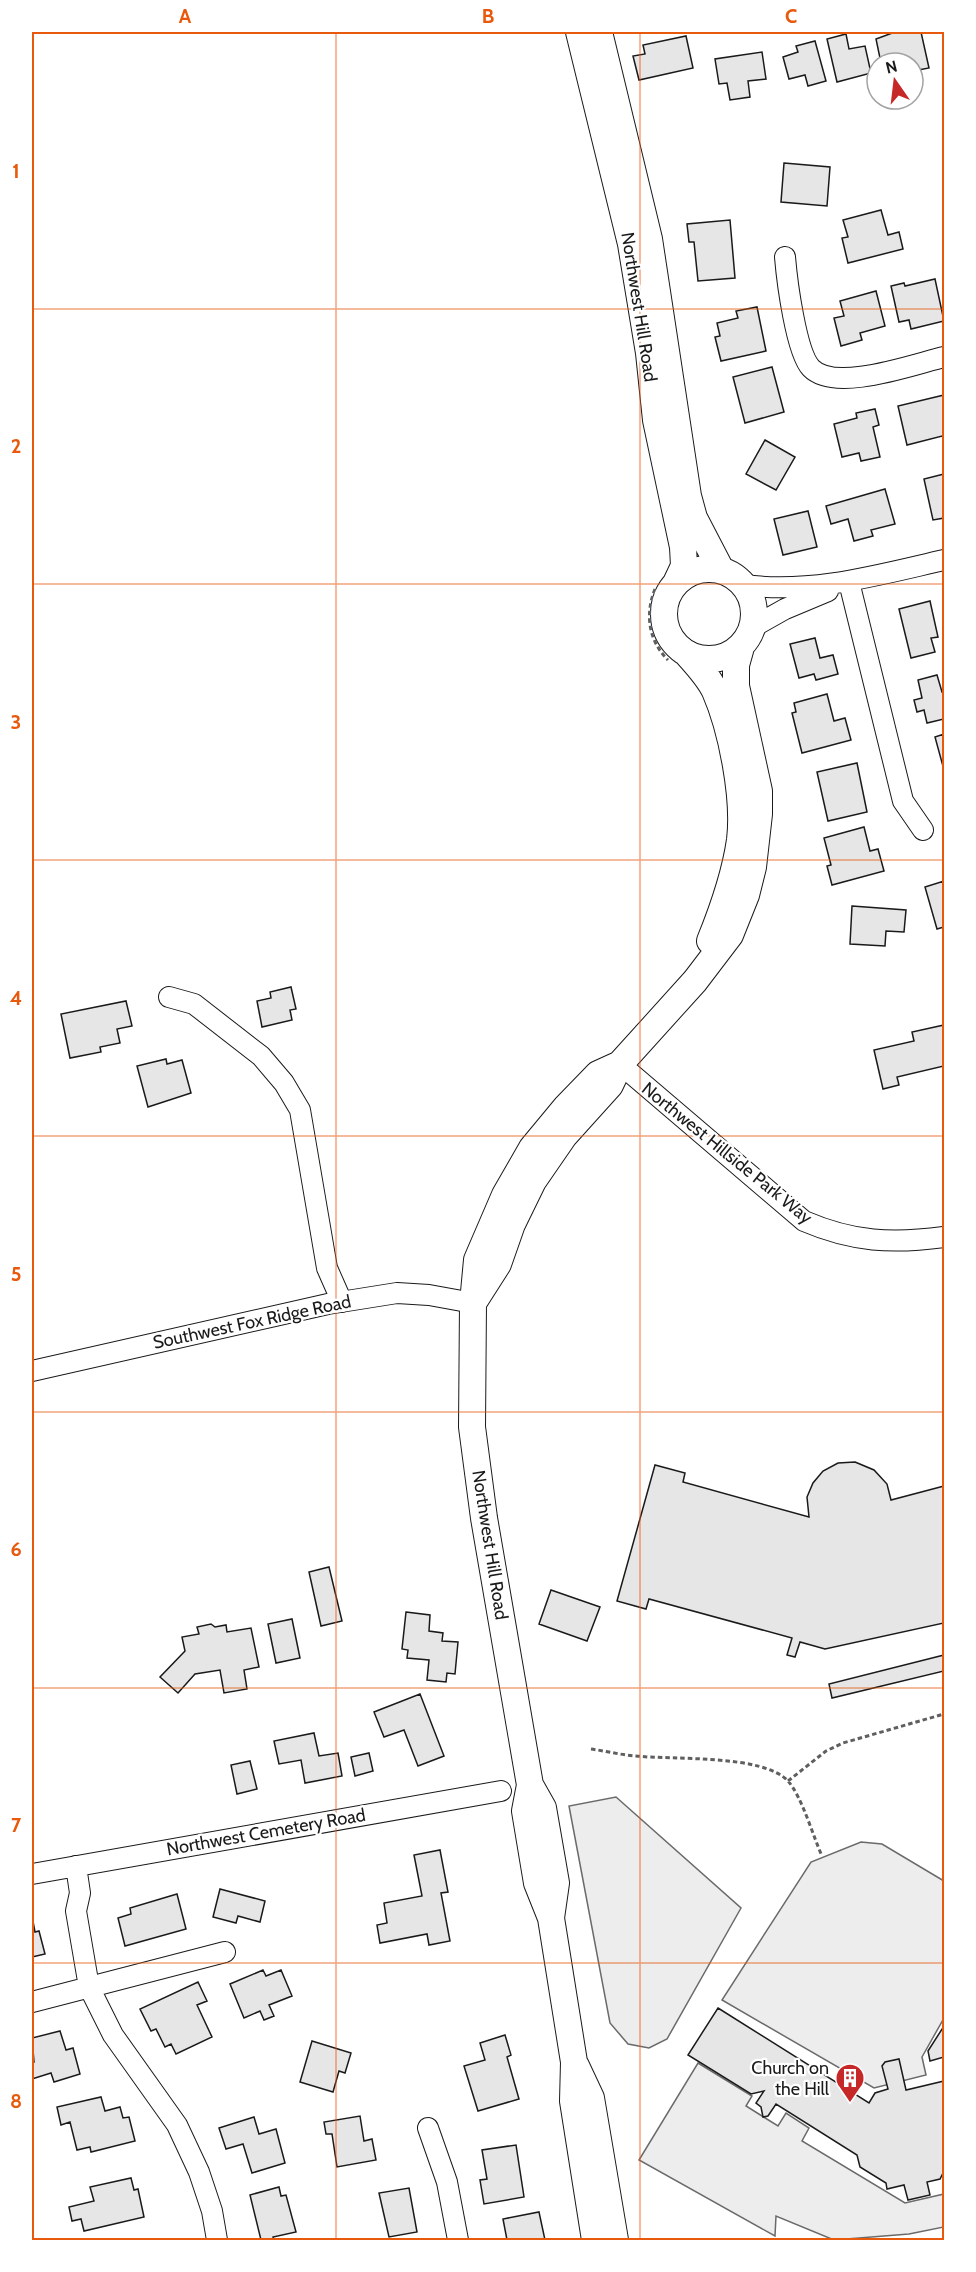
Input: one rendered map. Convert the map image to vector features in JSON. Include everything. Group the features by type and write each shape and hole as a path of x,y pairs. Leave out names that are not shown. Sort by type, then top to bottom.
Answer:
{"main road":[{"name":"Northwest Hill Road","path":"579,32 640,292 656,420 683,547 684,566 666,584"},
{"name":"Northwest Hill Road","path":"599,32 649,239 688,496 697,526 721,570"},
{"path":"473,1303 498,1264 533,1181 564,1136 610,1085 620,1064 695,981 730,935 746,895 757,842 759,791 736,686 736,665 747,637 753,605 744,585 721,570 697,571 666,584 664,608 664,622 681,660 715,691 731,743 740,796 740,837 736,862 695,981"},
{"path":"681,660 716,659 747,637"},
{"name":"Northwest Hill Road","path":"473,1303 472,1426 484,1518 530,1785 543,1808 556,1883 551,1918 574,2062 573,2101 595,2241"},
{"name":"Northwest Hill Road","path":"574,2062 591,2098 615,2241"}],"street":[{"path":"785,257 789,291 804,356 812,368 825,377 848,380 945,357"},
{"path":"744,585 779,590 849,582 945,560"},
{"path":"747,637 785,609 849,582"},
{"path":"849,582 903,801 923,830"},
{"path":"169,997 194,1004 261,1056 284,1083 300,1110 327,1268 342,1302"},
{"name":"Northwest Hillside Park Way","path":"620,1064 804,1221 837,1235 876,1241 912,1242 945,1237"},
{"name":"Southwest Fox Ridge Road","path":"32,1371 342,1302 397,1293 429,1295 473,1303"},
{"name":"Northwest Cemetery Road","path":"32,1874 501,1791"},
{"path":"76,1866 80,1893 76,1911 89,1987 113,2035 177,2125 199,2172 212,2211 217,2241"},
{"path":"32,2002 225,1952"},
{"path":"428,2128 447,2182 458,2241"}],"path":[{"path":"666,584 650,603 648,617 659,650 681,660"},
{"path":"788,1781 826,1751 843,1743 945,1714"},
{"path":"591,1749 635,1756 731,1761 764,1767 788,1781 822,1856"}],"shaded area":[{"path":"616,1797 741,1908 667,2039 649,2048 628,2044 610,2023 569,1806"},
{"path":"861,1842 882,1844 944,1881 944,2018 922,2057 926,2075 874,2088 722,2000 811,1862"},
{"path":"698,2063 752,2096 746,2106 778,2126 786,2113 809,2128 802,2141 905,2203 944,2194 944,2227 909,2234 834,2240 776,2216 775,2236 639,2160"}],"building":[{"path":"895,32 921,32 929,68 925,69 925,51 878,51 876,39"},
{"path":"846,34 849,49 865,46 865,75 837,82 827,39"},
{"path":"686,36 693,68 639,80 633,56 645,54 643,45"},
{"path":"815,41 826,81 808,86 805,75 789,79 783,57 798,52 796,46"},
{"path":"762,52 766,79 748,81 750,97 730,100 727,83 719,84 715,59"},
{"path":"784,163 830,167 827,206 781,202"},
{"path":"881,210 888,235 899,232 903,249 848,263 842,238 848,237 843,220"},
{"path":"730,220 735,278 698,281 694,242 689,242 687,224"},
{"path":"935,279 944,321 911,329 909,320 899,322 891,286 904,283 905,286"},
{"path":"876,291 885,326 860,333 862,340 841,346 834,318 844,316 840,301"},
{"path":"757,307 766,351 721,361 715,337 720,336 717,323 738,318 736,311"},
{"path":"772,367 784,412 745,423 733,377"},
{"path":"944,395 944,439 942,436 907,445 898,406"},
{"path":"875,409 879,425 873,427 880,457 861,461 859,453 842,457 834,424 857,418 856,413"},
{"path":"765,440 795,457 776,490 746,474"},
{"path":"944,474 944,518 933,520 924,479"},
{"path":"885,489 895,524 871,530 873,536 854,541 848,519 831,524 826,506"},
{"path":"808,511 817,547 783,555 774,519"},
{"path":"930,601 938,637 931,638 935,652 911,658 899,609"},
{"path":"815,638 820,658 833,655 838,674 816,680 814,674 799,678 790,644"},
{"path":"937,675 942,692 944,691 944,719 927,723 924,710 917,712 914,700 922,698 918,680"},
{"path":"827,694 834,721 845,718 851,740 802,753 792,713 796,712 794,703"},
{"path":"944,734 944,770 935,737"},
{"path":"857,763 867,812 828,821 817,772"},
{"path":"864,827 870,851 878,849 884,871 832,885 827,866 831,865 824,838"},
{"path":"944,881 944,927 937,929 925,887"},
{"path":"852,906 906,910 904,932 886,931 885,946 850,944"},
{"path":"291,987 296,1009 290,1010 292,1020 262,1027 257,1001 271,998 270,992"},
{"path":"126,1001 132,1026 117,1029 120,1043 100,1047 101,1052 70,1058 61,1014"},
{"path":"944,1025 944,1066 897,1077 899,1085 883,1089 874,1050 914,1041 912,1032"},
{"path":"166,1059 167,1064 182,1060 191,1093 148,1107 137,1066"},
{"path":"855,1462 874,1470 887,1484 891,1500 944,1486 944,1623 825,1649 800,1642 795,1657 787,1655 792,1638 649,1599 646,1609 617,1601 655,1465 685,1473 683,1482 809,1517 807,1497 813,1483 823,1471 838,1463"},
{"path":"329,1567 342,1621 321,1626 309,1572"},
{"path":"551,1590 600,1607 587,1641 539,1624"},
{"path":"406,1612 430,1615 429,1631 443,1633 442,1641 458,1642 455,1674 447,1673 446,1682 427,1680 429,1660 407,1658 408,1650 402,1649"},
{"path":"292,1619 300,1658 276,1663 268,1624"},
{"path":"211,1624 215,1627 226,1625 227,1632 251,1628 259,1667 244,1670 247,1689 224,1693 220,1670 195,1674 178,1693 160,1677 185,1651 182,1637 199,1634 197,1627"},
{"path":"944,1655 944,1671 832,1698 829,1684"},
{"path":"420,1694 444,1756 418,1766 404,1730 384,1737 374,1712"},
{"path":"314,1733 319,1756 338,1753 342,1776 305,1783 301,1760 279,1764 274,1741"},
{"path":"369,1753 373,1771 355,1776 351,1757"},
{"path":"250,1761 257,1789 237,1794 231,1765"},
{"path":"440,1850 448,1892 441,1893 450,1941 429,1945 427,1934 380,1943 377,1925 387,1923 384,1903 422,1896 414,1855"},
{"path":"220,1889 265,1901 260,1922 238,1916 236,1923 213,1917"},
{"path":"177,1894 186,1929 125,1946 118,1918 131,1914 130,1908"},
{"path":"32,1916 35,1932 39,1931 45,1954 32,1957"},
{"path":"263,1970 266,1976 281,1970 292,1996 269,2005 274,2016 264,2020 260,2011 244,2018 230,1984"},
{"path":"198,1982 207,2001 197,2005 212,2037 176,2054 171,2044 165,2047 156,2029 151,2031 140,2009"},
{"name":"Church on the Hill","path":"718,2008 869,2103 875,2093 888,2089 882,2066 885,2062 899,2059 906,2090 944,2081 944,2171 940,2179 927,2182 930,2195 908,2200 904,2185 887,2189 886,2183 860,2167 857,2155 776,2104 768,2116 763,2117 761,2107 756,2103 764,2091 751,2094 688,2055"},
{"path":"944,2026 944,2057 930,2061 928,2051"},
{"path":"60,2031 66,2050 73,2048 80,2074 54,2082 51,2073 32,2079 32,2062 34,2062 32,2038"},
{"path":"505,2035 511,2055 507,2057 519,2099 478,2111 464,2066 485,2060 480,2043"},
{"path":"312,2041 351,2053 345,2073 339,2071 333,2092 300,2082"},
{"path":"101,2097 105,2111 120,2107 123,2118 129,2117 135,2141 91,2152 90,2147 77,2150 70,2122 61,2125 57,2107"},
{"path":"360,2116 364,2141 372,2139 376,2160 337,2167 332,2134 326,2134 324,2122"},
{"path":"254,2117 259,2134 276,2129 285,2163 252,2173 243,2144 226,2149 219,2128"},
{"path":"516,2145 524,2197 484,2204 480,2180 487,2179 482,2150"},
{"path":"131,2178 134,2190 138,2189 144,2217 84,2231 81,2219 72,2221 69,2207 94,2201 90,2187"},
{"path":"279,2187 281,2196 286,2195 296,2232 273,2237 274,2240 261,2240 250,2195"},
{"path":"409,2188 417,2232 389,2237 379,2193"},
{"path":"539,2212 545,2240 507,2240 503,2219"}],"place":[{"name":"Church on the Hill","path":"850,2104"}]}
